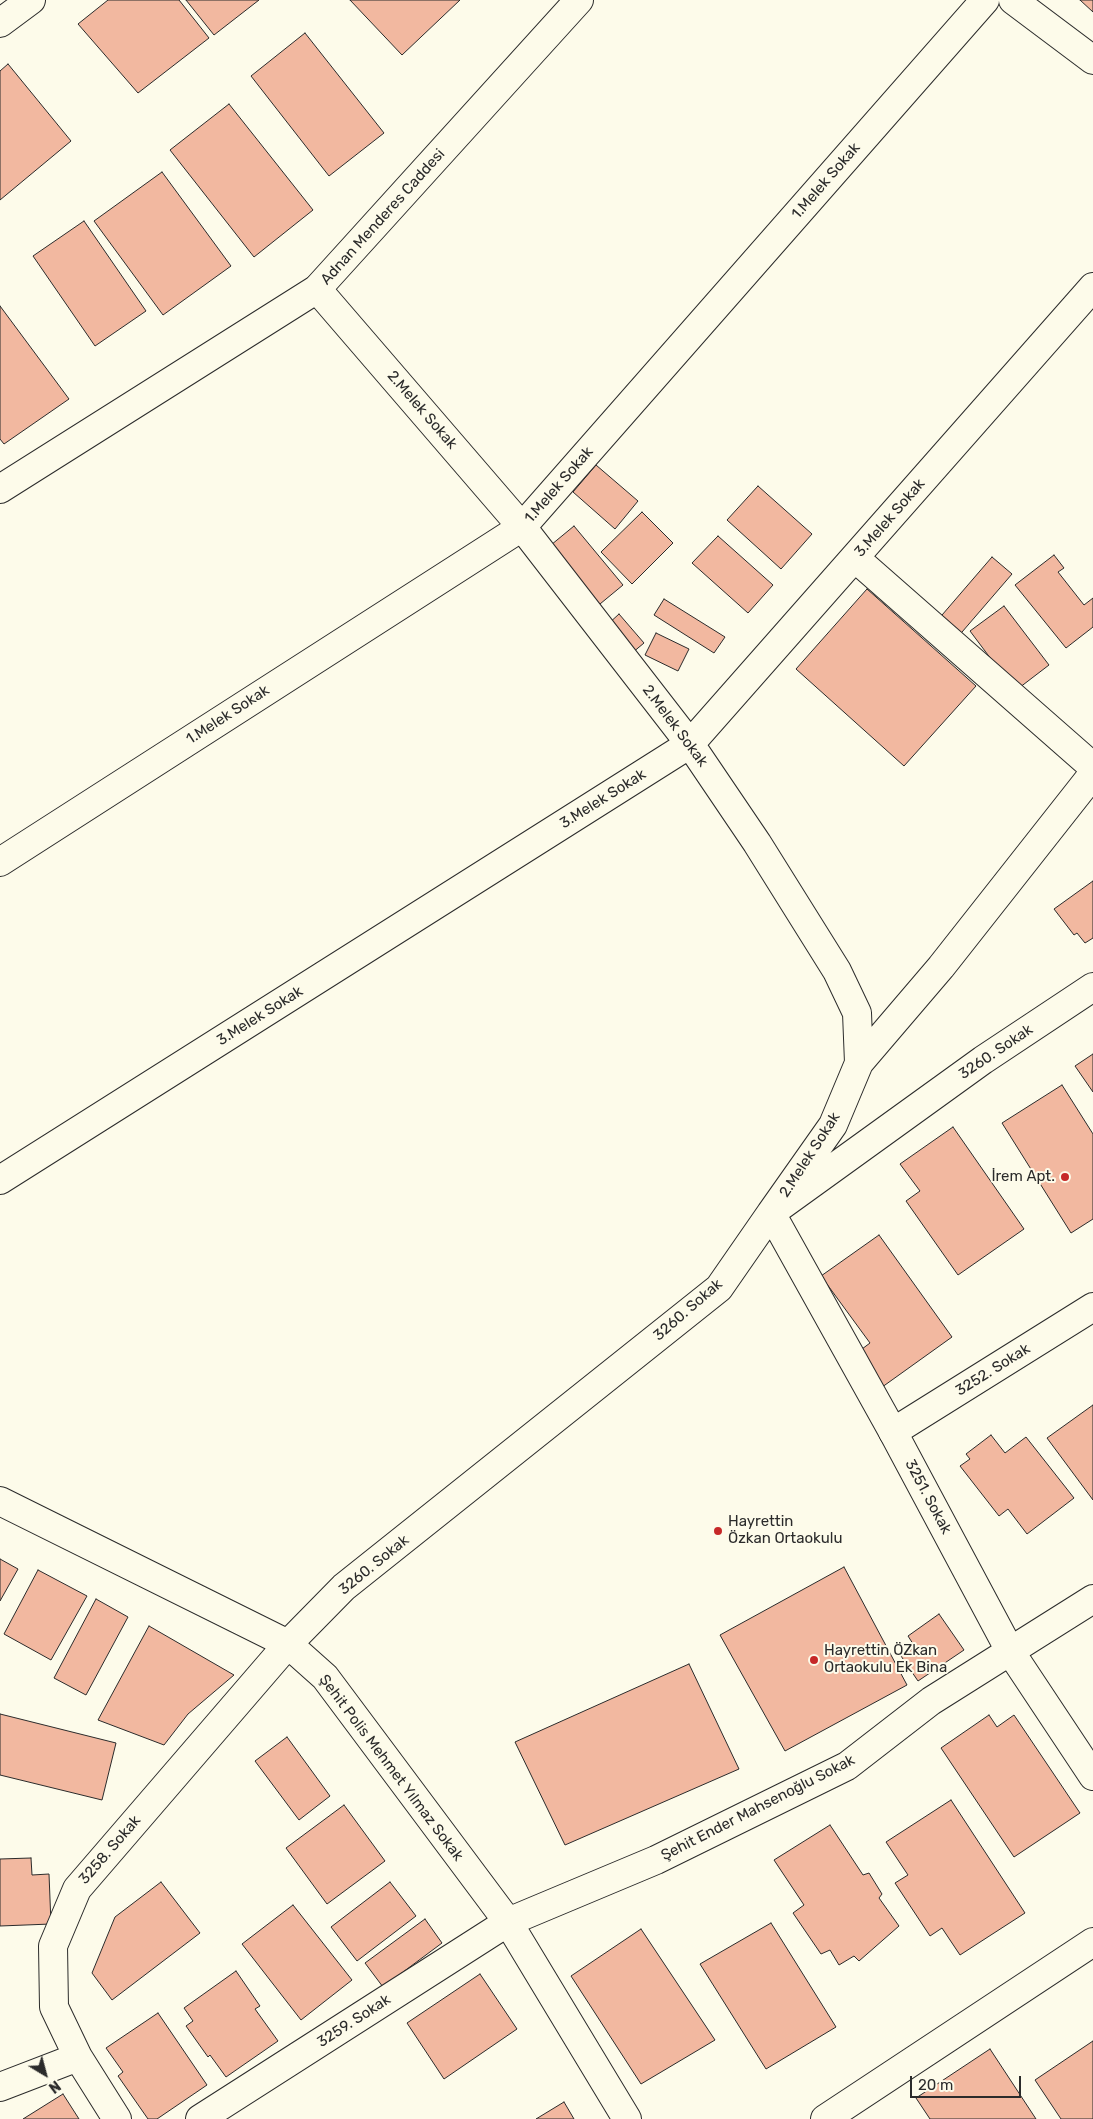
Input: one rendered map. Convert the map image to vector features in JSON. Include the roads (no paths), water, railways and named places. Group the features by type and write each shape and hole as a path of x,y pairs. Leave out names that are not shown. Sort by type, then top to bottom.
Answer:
{"street":[{"name":"1.Melek Sokak","path":"0,862 522,527 985,0"},
{"path":"1013,0 1093,60"},
{"path":"0,23 24,2"},
{"name":"Adnan Menderes Caddesi","path":"0,489 317,289 574,2"},
{"name":"3.Melek Sokak","path":"0,1180 690,744 1093,287"},
{"name":"2.Melek Sokak","path":"317,289 522,527 690,744 757,843 837,971 856,1013 859,1063 833,1125 771,1213"},
{"path":"855,558 1093,767"},
{"path":"859,1063 941,967 1093,774"},
{"name":"3260. Sokak","path":"288,1644 344,1587 719,1288 771,1213 983,1060 1093,987"},
{"name":"3251. Sokak","path":"771,1213 893,1432 1010,1651 1093,1776"},
{"name":"3252. Sokak","path":"893,1432 1093,1307"},
{"name":"Şehit Polis Mehmet Yılmaz Sokak","path":"0,1501 288,1644 325,1677 508,1922 627,2119"},
{"name":"Şehit Ender Mahsenoğlu Sokak","path":"508,1922 656,1860 847,1766 931,1701 1093,1599"},
{"name":"3258. Sokak","path":"116,2119 78,2056 54,2007 54,1946 77,1889 288,1644"},
{"name":"3259. Sokak","path":"200,2119 508,1922"},
{"path":"825,2119 1093,1942"},
{"path":"0,2087 78,2056"}],"place":[{"name":"İrem Apt.","path":"1065,1177"},
{"name":"Hayrettin Özkan Ortaokulu","path":"718,1531"},
{"name":"Hayrettin ÖZkan Ortaokulu Ek Bina","path":"814,1660"}]}
